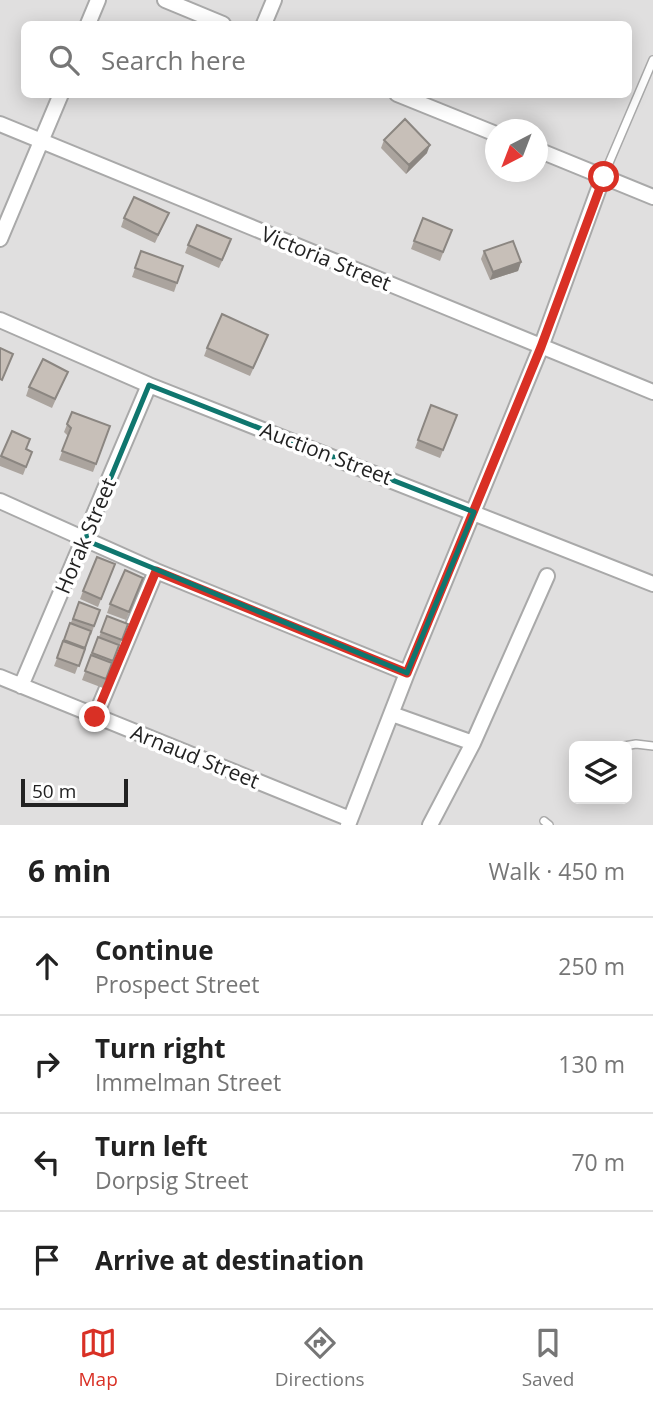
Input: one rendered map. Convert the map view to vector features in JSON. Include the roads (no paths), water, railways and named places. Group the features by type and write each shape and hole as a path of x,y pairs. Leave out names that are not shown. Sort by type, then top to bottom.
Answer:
{"street":[{"path":"89,21 98,0"},
{"path":"165,0 216,21"},
{"path":"265,21 274,0"},
{"path":"0,239 59,98"},
{"path":"407,98 485,130"},
{"name":"Victoria Street","path":"0,124 653,392"},
{"path":"548,154 653,197"},
{"path":"349,822 541,347 604,177"},
{"name":"Auction Street","path":"0,320 149,385 653,584"},
{"name":"Horak Street","path":"21,686 149,385"},
{"path":"0,501 156,571 407,673"},
{"path":"95,717 156,571"},
{"path":"430,825 473,743 547,576"},
{"name":"Arnaud Street","path":"0,677 349,822"},
{"path":"391,713 473,743"}],"lane":[{"path":"604,177 653,60"},
{"path":"632,745 653,746"}]}
